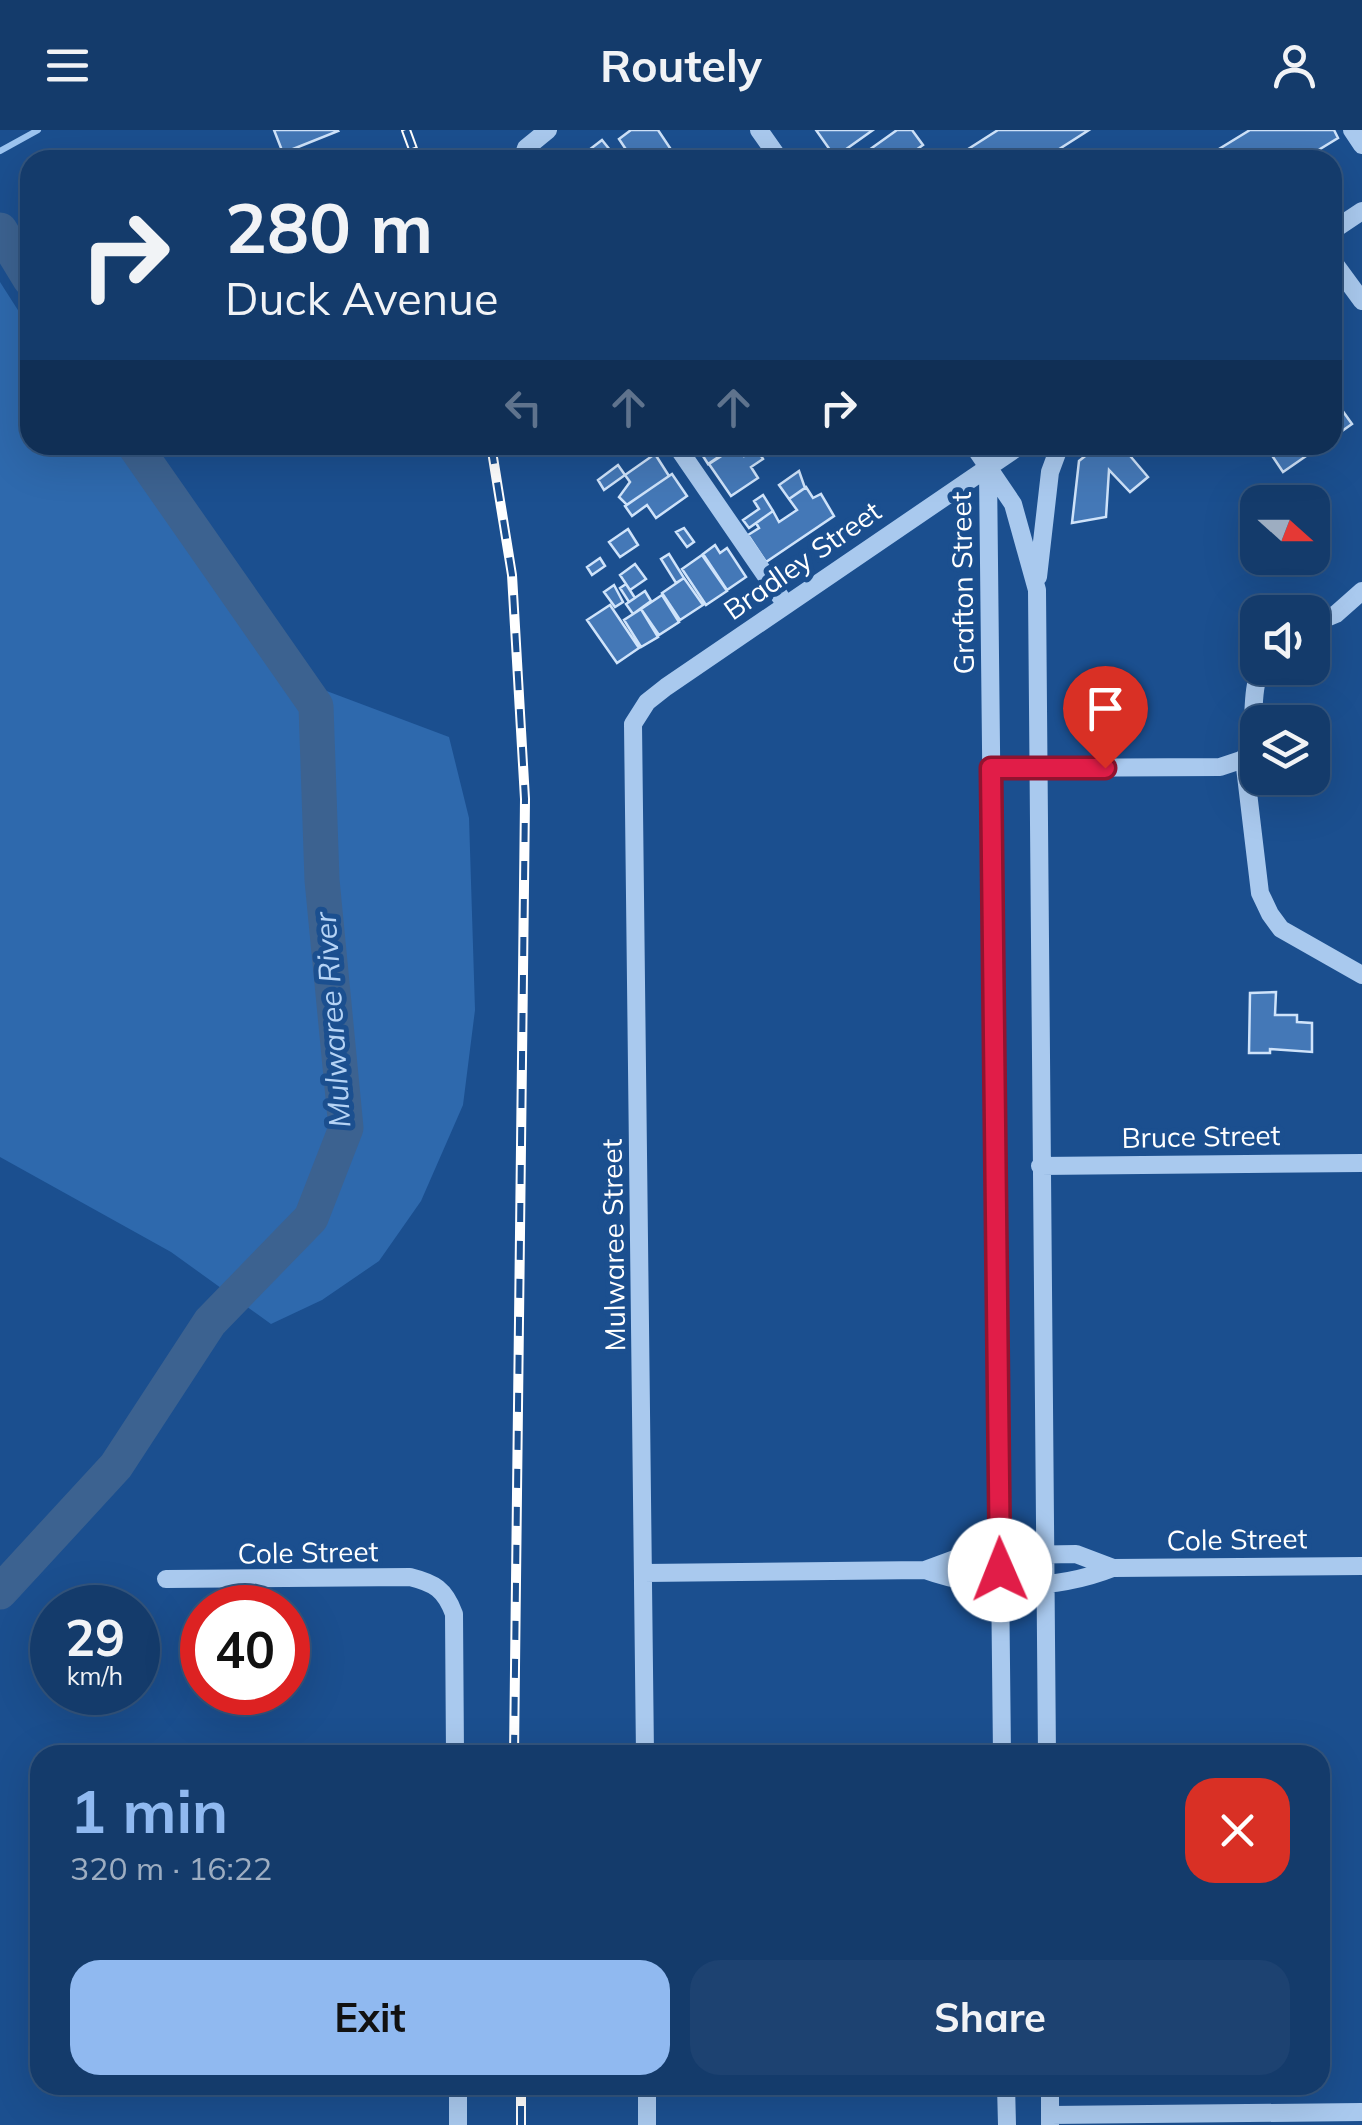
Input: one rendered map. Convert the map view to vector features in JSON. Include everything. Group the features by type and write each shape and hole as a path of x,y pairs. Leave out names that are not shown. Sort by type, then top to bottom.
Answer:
{"street":[{"path":"525,150 548,130"},
{"path":"1352,130 1362,145"},
{"path":"1342,274 1362,301"},
{"path":"683,455 786,605"},
{"path":"980,455 988,468"},
{"name":"Bradley Street","path":"633,734 633,724 647,702 1007,455"},
{"path":"1037,590 1050,472 1056,455"},
{"name":"Grafton Street","path":"988,468 1013,504 1037,590 1035,768 1046,1745"},
{"name":"Grafton Street","path":"988,468 1002,1745"},
{"path":"1330,616 1362,592"},
{"name":"Mulwaree Street","path":"633,734 646,1745"},
{"path":"991,768 1220,767 1240,761"},
{"path":"1248,795 1260,893 1270,914 1281,928 1362,975"},
{"name":"Bruce Street","path":"1040,1166 1362,1163"},
{"name":"Cole Street","path":"644,1574 925,1570 963,1556 1076,1554 1113,1568 1362,1566"},
{"name":"Cole Street","path":"925,1570 964,1584 1045,1584 1076,1583 1113,1568"},
{"name":"Cole Street","path":"166,1580 410,1577 431,1582 447,1594 454,1614 456,1745"},
{"path":"458,2095 458,2125"},
{"path":"647,2095 647,2125"},
{"path":"1006,2095 1007,2125"},
{"path":"1050,2120 1362,2112"}],"shaded area":[{"path":"0,282 20,313 20,455 122,455 284,675 449,737 469,818 475,1010 463,1105 421,1201 379,1261 322,1300 271,1324 171,1252 0,1157"}],"building":[{"path":"274,130 338,131 290,150 282,150"},
{"path":"631,130 658,130 671,150 626,150 619,139"},
{"path":"816,130 873,130 845,150 830,150"},
{"path":"897,130 912,130 923,145 916,150 869,150"},
{"path":"998,130 1089,130 1058,150 967,150"},
{"path":"1250,130 1334,130 1338,138 1318,150 1217,150"},
{"path":"602,140 610,150 589,150"},
{"path":"1342,410 1352,424 1342,431"},
{"path":"656,455 669,476 627,505 619,497 630,482 625,475"},
{"path":"702,455 721,455 708,464"},
{"path":"723,455 760,455 763,459 751,467 758,478 731,496 709,464"},
{"path":"1086,455 1133,455 1131,457 1148,477 1130,492 1109,470 1106,517 1072,523 1079,461"},
{"path":"1272,455 1308,455 1283,472"},
{"path":"618,465 625,475 604,490 598,480"},
{"path":"799,471 805,488 789,499 779,485"},
{"path":"672,474 687,496 656,518 647,505 632,516 625,506"},
{"path":"806,487 813,498 821,494 834,516 766,562 748,535 759,528 756,523 773,511 779,522 797,510 789,499"},
{"path":"763,495 773,511 749,528 743,520 759,509 754,501"},
{"path":"684,528 694,542 687,547 676,532"},
{"path":"628,529 638,545 620,557 609,542"},
{"path":"715,545 720,553 727,548 746,577 727,590 703,554"},
{"path":"669,554 684,578 676,583 661,559"},
{"path":"702,555 727,591 706,605 682,569"},
{"path":"600,558 605,566 592,575 587,567"},
{"path":"635,564 646,579 630,590 620,575"},
{"path":"684,578 703,605 680,620 662,593"},
{"path":"626,584 635,598 629,602 620,588"},
{"path":"614,585 623,602 615,607 604,592"},
{"path":"645,591 651,601 633,614 626,604"},
{"path":"662,595 679,622 659,635 641,609"},
{"path":"610,605 639,648 617,663 587,620"},
{"path":"641,609 658,637 641,647 624,620"},
{"path":"1276,992 1275,1015 1297,1015 1297,1022 1312,1023 1312,1052 1270,1049 1270,1053 1249,1053 1250,993"}],"waterway":[{"path":"0,151 38,130"},
{"name":"Mulwaree River","path":"0,230 20,263"},
{"name":"Mulwaree River","path":"0,1592 116,1466 210,1322 311,1218 346,1128 322,880 316,706 141,455"}],"railway":[{"path":"406,130 413,150"},
{"path":"493,455 512,575 525,799 514,1745"},
{"path":"521,2095 521,2125"}],"route":[{"path":"1000,1570 991,768 1105,768"}]}
